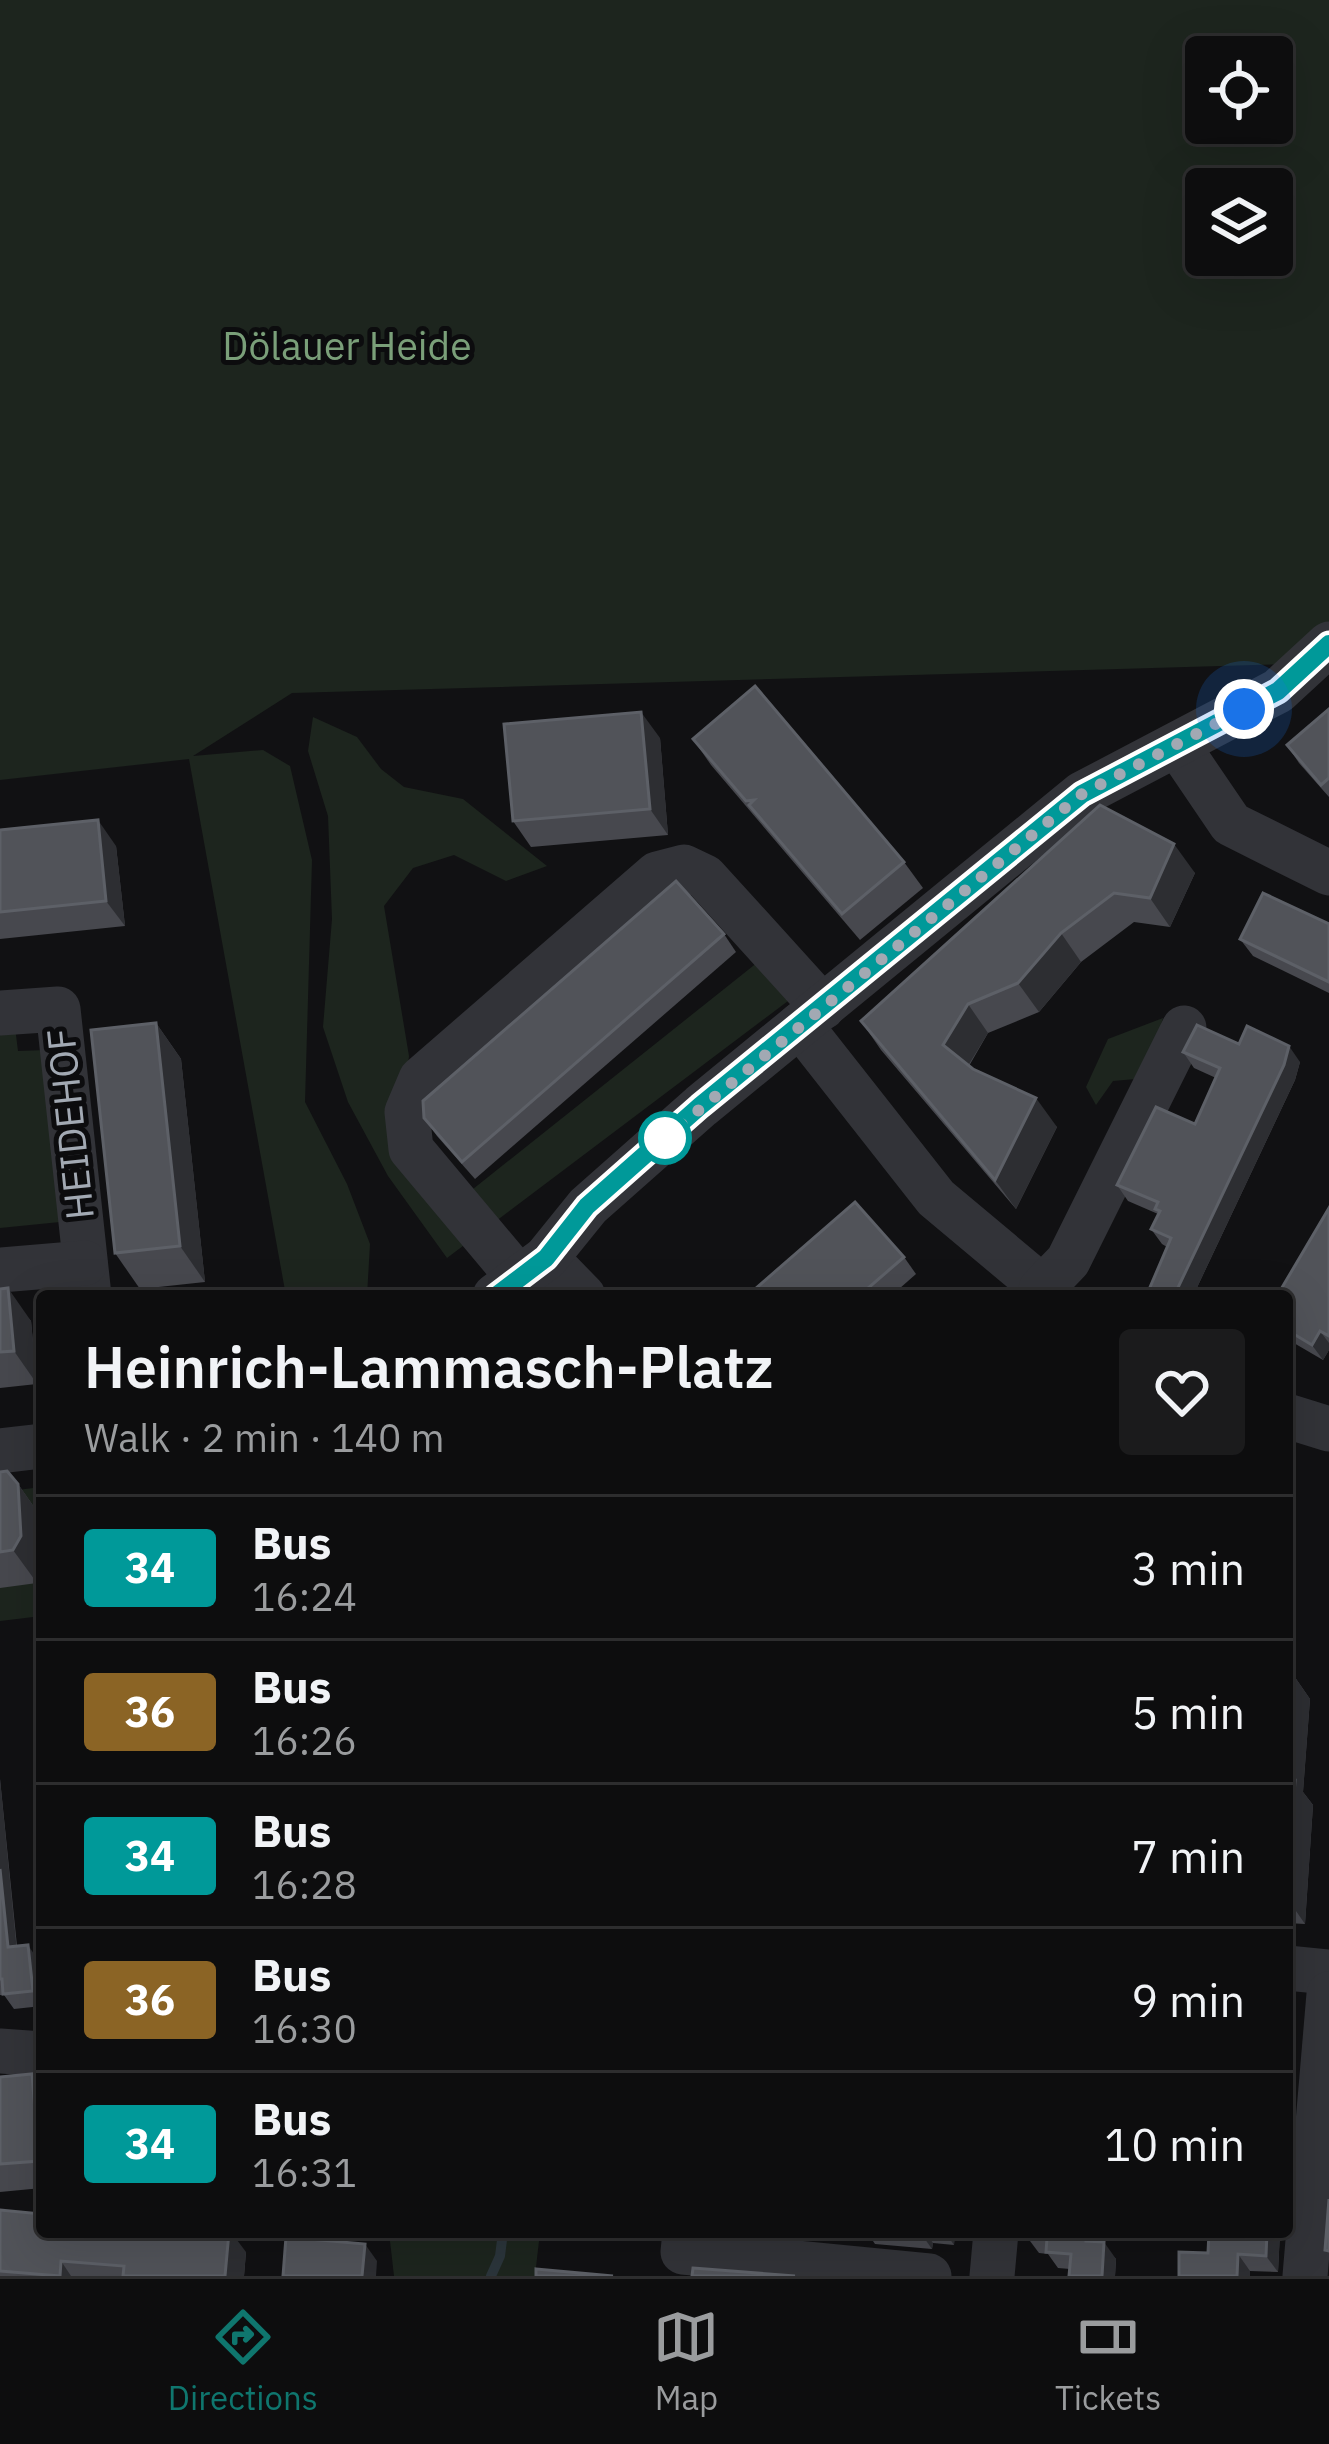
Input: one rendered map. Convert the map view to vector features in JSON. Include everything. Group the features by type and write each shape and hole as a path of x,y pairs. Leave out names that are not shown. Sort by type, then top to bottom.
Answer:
{"street":[{"path":"520,1277 587,1206 1082,794 1278,691 1329,644"},
{"path":"1178,746 1231,824 1329,873"},
{"path":"563,1290 520,1277 411,1149 407,1112 422,1079 657,874 684,867 705,877 812,1016 936,1198 1045,1290"},
{"name":"HEIDEHOF","path":"0,1013 58,1009 87,1280"},
{"path":"1048,1290 1069,1261 1184,1028"},
{"path":"0,1270 87,1280"},
{"path":"1293,1418 1329,1429"},
{"path":"0,1451 36,1447"},
{"path":"1293,1969 1329,1972"},
{"path":"1305,2276 1329,1994"},
{"path":"0,2051 36,2054"},
{"path":"684,2238 683,2252 929,2276"},
{"path":"992,2276 995,2238"}],"green space":[{"name":"Dölauer Heide","path":"0,0 1329,0 1329,630 1289,664 292,693 193,756 263,750 290,766 312,860 305,1102 347,1184 370,1244 367,1290 285,1290 189,759 0,780"},
{"path":"313,717 357,737 381,769 404,787 463,799 547,866 506,881 454,855 413,868 384,906 409,1056 404,1096 463,1197 758,962 788,1001 447,1258 388,1176 348,1102 323,1027 332,919 328,816 308,751"},
{"path":"1163,1018 1147,1078 1113,1081 1096,1105 1086,1087 1108,1039"},
{"path":"0,1025 15,1027 18,1051 47,1050 60,1222 0,1228"},
{"path":"36,1488 36,1617 0,1621 0,1492"},
{"path":"390,2238 539,2238 535,2276 394,2276"}],"building":[{"path":"755,686 904,862 842,914 749,805 754,800 746,801 693,739"},
{"path":"1329,709 1329,778 1321,785 1287,745"},
{"path":"641,712 650,809 513,821 504,724"},
{"path":"1100,805 1174,844 1150,898 1114,893 1061,933 1018,983 968,1004 943,1045 973,1069 1036,1098 995,1180 861,1021"},
{"path":"98,820 106,901 0,912 0,830"},
{"path":"676,881 724,934 462,1162 424,1118 423,1101"},
{"path":"1263,893 1329,924 1329,982 1240,939"},
{"path":"156,1023 180,1246 115,1253 91,1030"},
{"path":"1197,1025 1239,1044 1247,1026 1289,1046 1177,1290 1149,1290 1171,1238 1151,1229 1160,1211 1155,1209 1158,1202 1117,1185 1156,1107 1195,1124 1220,1068 1183,1052"},
{"path":"855,1202 904,1257 866,1290 754,1290"},
{"path":"1329,1208 1329,1336 1320,1331 1312,1345 1293,1334 1293,1290 1281,1290"},
{"path":"8,1288 14,1351 0,1352 0,1289"},
{"path":"7,1471 18,1484 21,1536 13,1550 0,1552 0,1472"},
{"path":"0,1869 8,1947 28,1945 33,1991 3,1994"},
{"path":"32,2074 36,2161 0,2164 0,2077"},
{"path":"1329,2199 1329,2251 1325,2250"},
{"path":"0,2210 36,2213 36,2238 228,2238 225,2276 123,2276 124,2266 61,2261 60,2276 0,2271"},
{"path":"286,2238 365,2244 362,2276 283,2276"},
{"path":"1047,2238 1104,2242 1102,2276 1069,2276 1071,2254 1046,2252"},
{"path":"1209,2238 1267,2238 1266,2256 1238,2254 1237,2276 1179,2276 1179,2252 1208,2253"},
{"path":"693,2268 795,2276 692,2276"},
{"path":"536,2269 613,2276 536,2276"}],"waterway":[{"path":"491,2276 502,2238"}],"bus line":[{"name":"34","path":"504,1290 546,1258 587,1206 700,1106 1082,794 1278,691 1329,644"}],"route":[{"path":"665,1138 1082,794 1244,709"}]}
